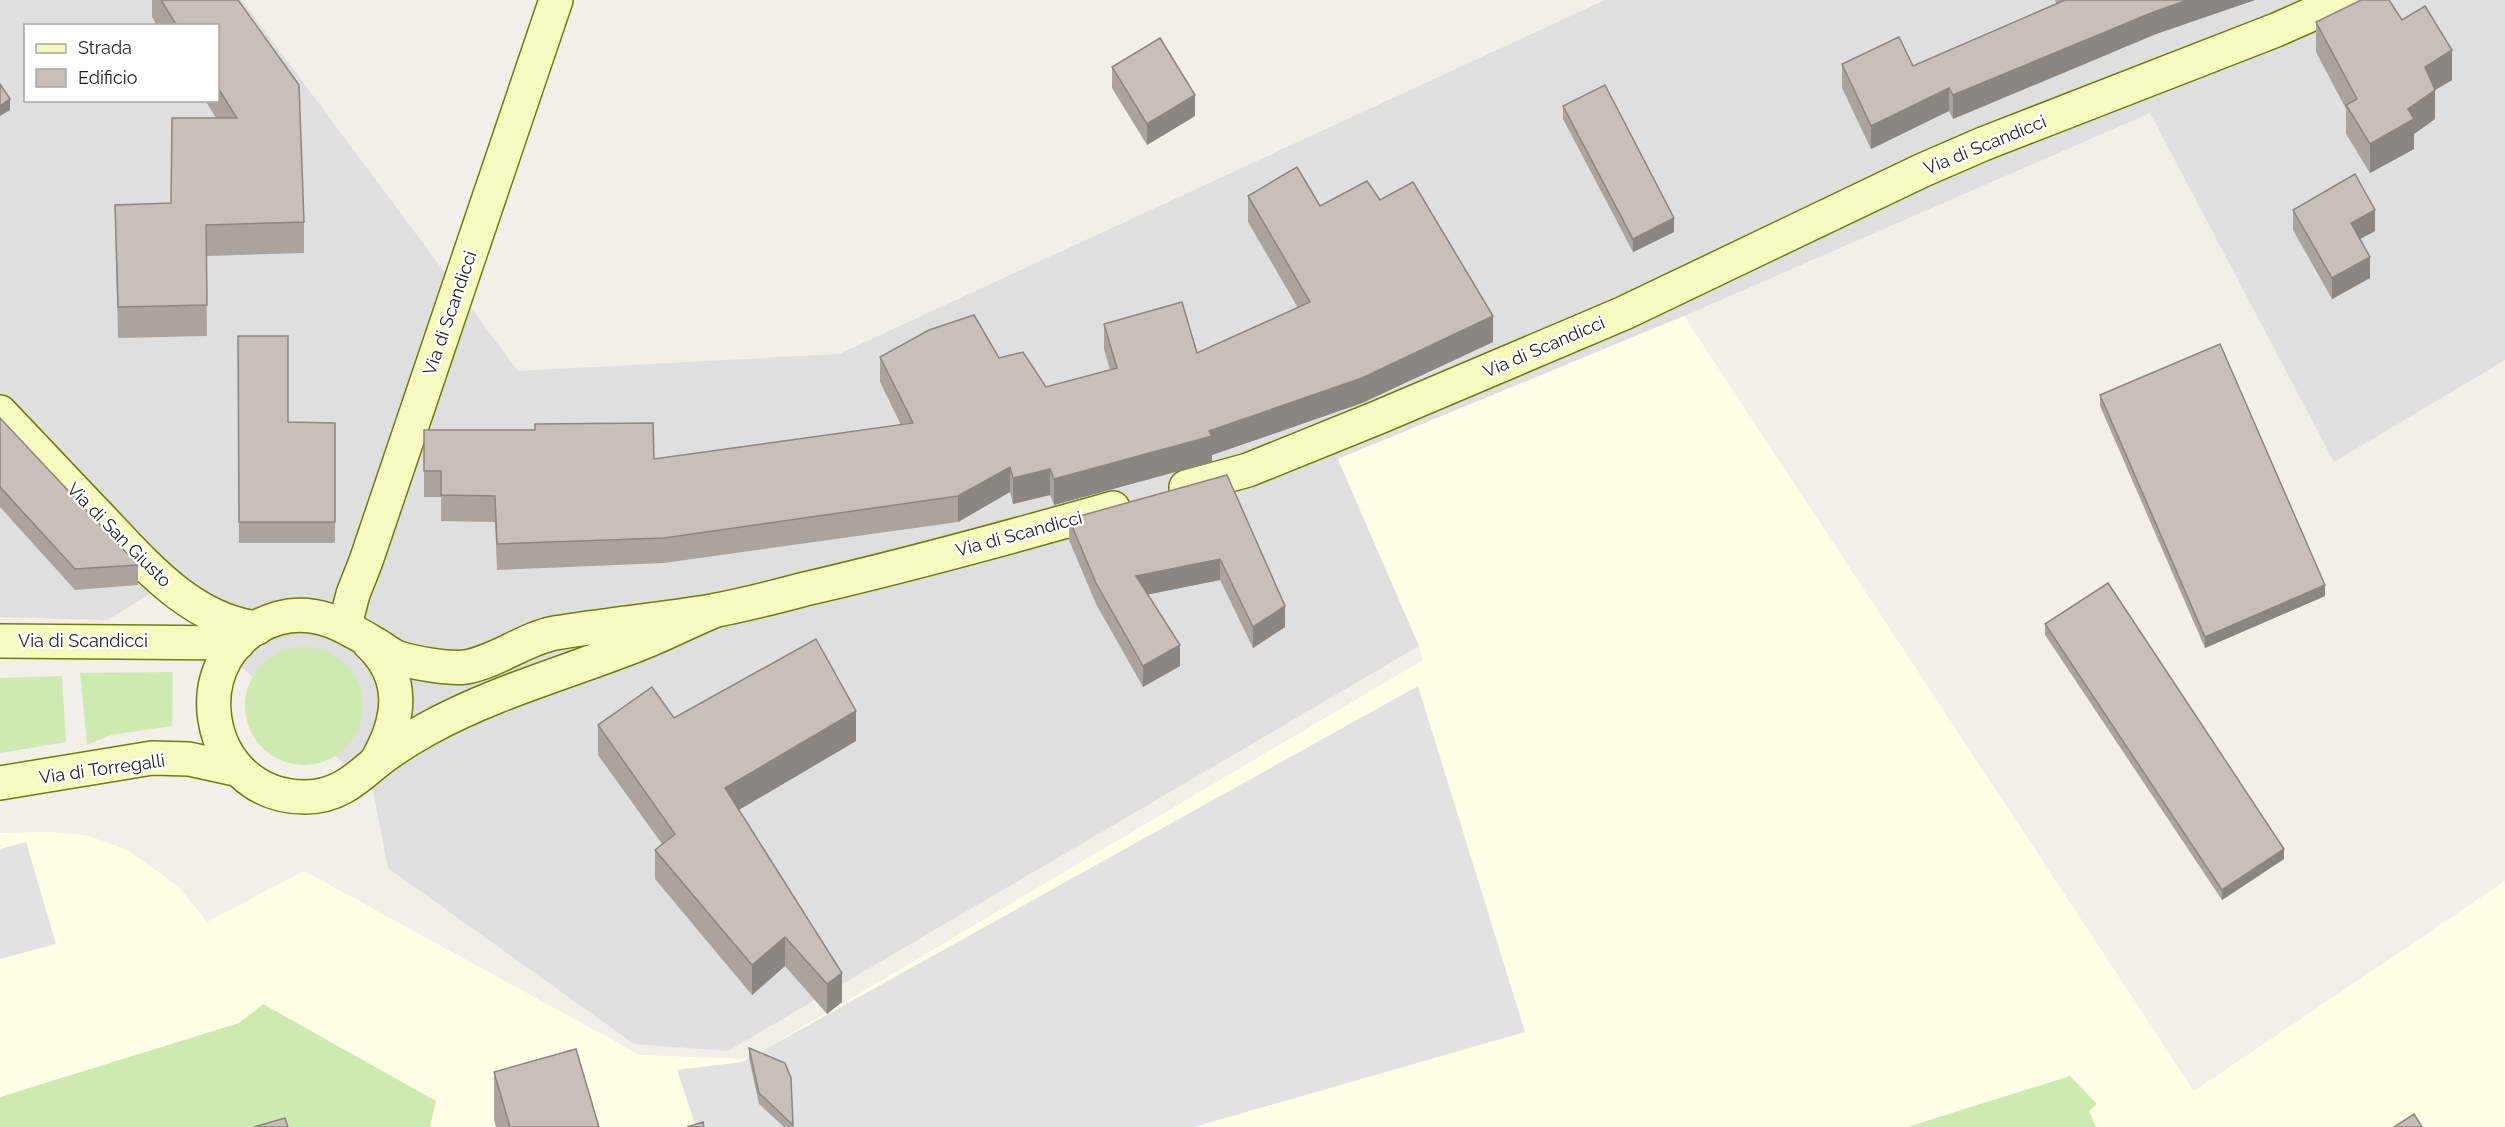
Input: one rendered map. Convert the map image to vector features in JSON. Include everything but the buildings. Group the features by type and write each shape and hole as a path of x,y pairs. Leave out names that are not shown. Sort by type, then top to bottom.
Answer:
{"street":[{"name":"Via di Scandicci","path":"375,764 392,730 395,716 394,692 390,671 383,656 354,631 353,594 556,0"},
{"name":"Via di Scandicci","path":"714,611 636,645 520,688 429,728 375,764 359,779 343,789 325,795 288,796 253,782 224,752 215,730 212,706 215,683 224,662 247,635 281,618 306,615 326,618 354,631 395,657 462,668 495,659 549,634 714,611 873,574 1248,470 1624,313 1923,170 1983,144 2276,30 2344,0"},
{"name":"Via di San Giusto","path":"0,412 156,575 211,615 239,626 247,635"},
{"name":"Via di Scandicci","path":"0,641 247,635"},
{"name":"Via di Torregalli","path":"0,783 152,758 189,759 239,770"}],"shaded area":[{"path":"0,0 242,0 518,371 839,354 1605,0 2505,0 2505,360 2334,462 2150,113 1684,316 1338,459 1419,646 728,1051 634,1044 388,868 373,791 158,588 108,620 0,617"},
{"path":"1684,316 2194,1091 2505,881 2505,1127 0,1127 0,833 50,832 85,835 128,850 180,888 207,922 304,871 640,1055 748,1059 1423,660 1338,459"},
{"path":"1418,686 1525,1032 1194,1127 696,1127 677,1070 742,1062"},
{"path":"26,842 56,944 0,959 0,849"}],"green space":[{"path":"304,647 327,652 346,664 358,683 363,706 358,729 346,748 327,760 304,765 281,760 262,748 250,729 245,706 250,683 262,664 281,652"},
{"path":"173,672 172,726 111,735 87,745 80,673"},
{"path":"62,676 66,742 0,753 0,678"},
{"path":"263,1004 436,1101 430,1127 0,1127 0,1097 239,1023"},
{"path":"2070,1076 2097,1104 2089,1111 2096,1127 1907,1127"}]}
